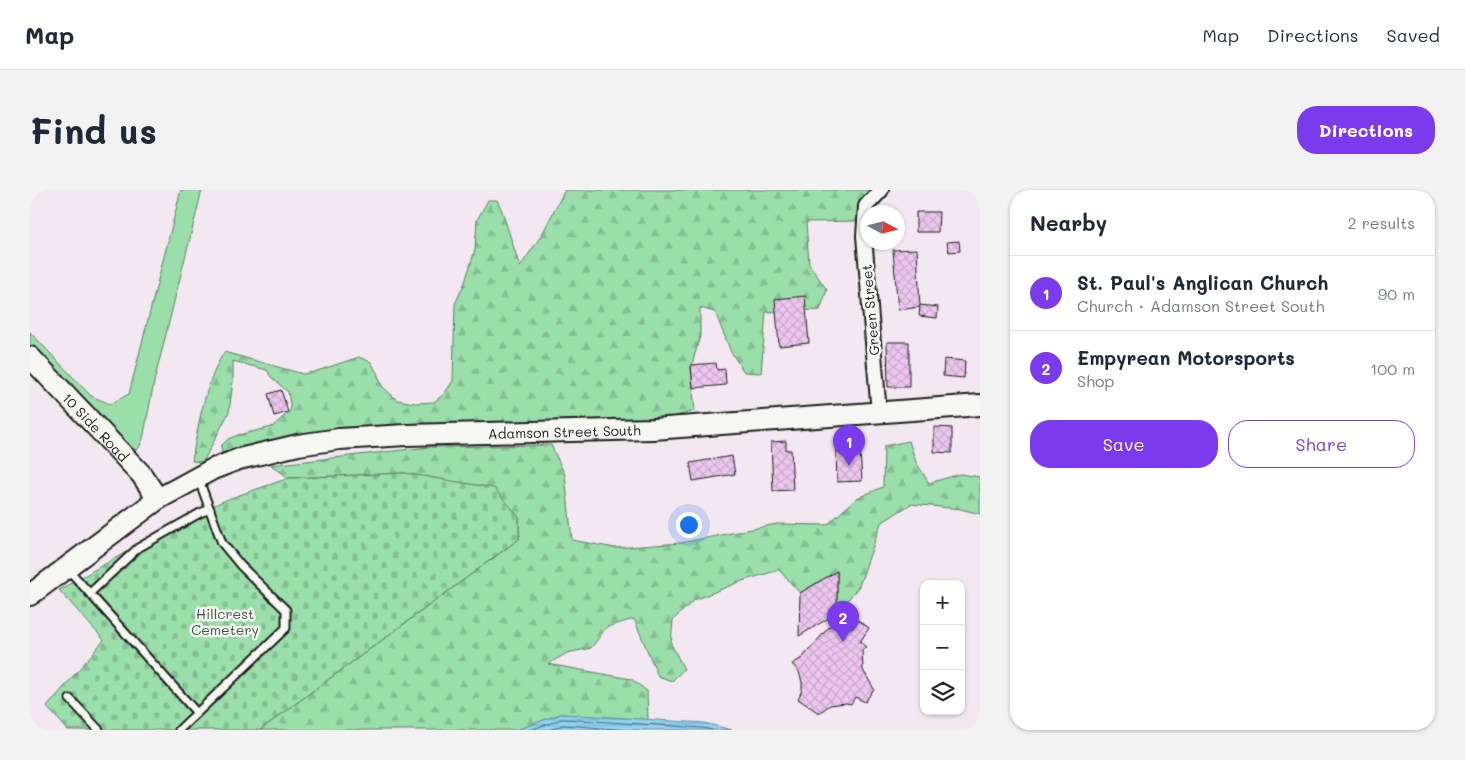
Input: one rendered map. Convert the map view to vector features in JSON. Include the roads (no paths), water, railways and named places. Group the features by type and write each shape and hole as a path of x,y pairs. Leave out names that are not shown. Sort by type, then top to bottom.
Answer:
{"main road":[{"name":"10 Side Road","path":"30,357 142,474 158,499"},
{"name":"Adamson Street South","path":"30,595 158,499 212,469 240,459 298,445 339,439 406,435 653,429 980,405"}],"street":[{"name":"Green Street","path":"879,413 864,236 866,206 882,190"}],"lane":[{"path":"179,730 286,628 286,610 222,544 198,477"},
{"path":"90,593 138,548 200,513 210,510"},
{"path":"67,567 198,712"},
{"path":"70,699 99,730"}],"water":[{"path":"561,714 704,723 732,730 516,730"}],"place":[{"name":"St. Paul's Anglican Church","path":"849,466"},
{"name":"Empyrean Motorsports","path":"843,642"}],"park label":[{"name":"Hillcrest Cemetery","path":"225,622"}]}
